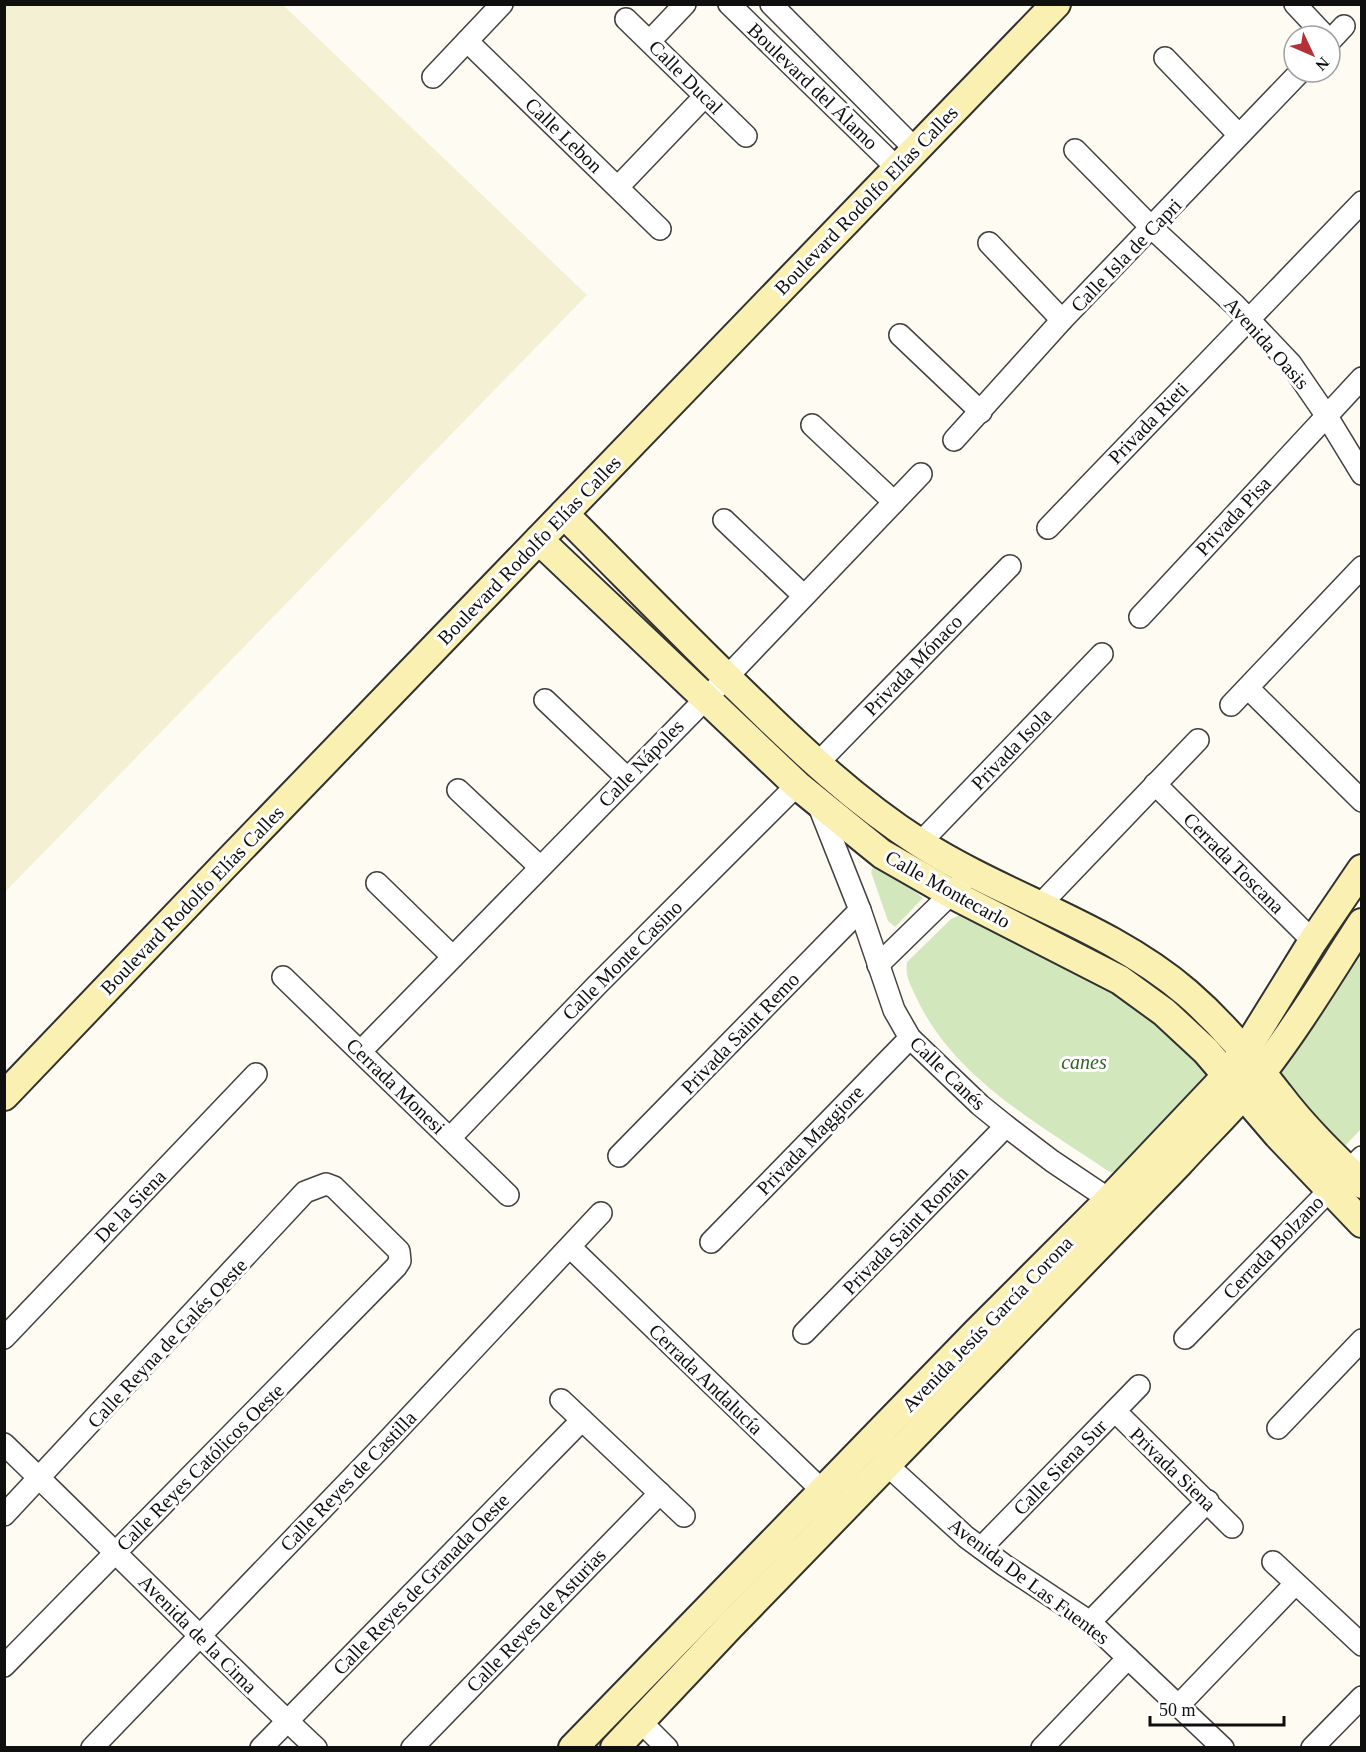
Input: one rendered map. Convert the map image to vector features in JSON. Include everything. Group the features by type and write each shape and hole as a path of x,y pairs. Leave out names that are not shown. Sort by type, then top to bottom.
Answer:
{"street":[{"path":"433,77 502,4"},
{"path":"650,40 685,4"},
{"name":"Boulevard del Álamo","path":"729,4 906,158"},
{"name":"Boulevard del Álamo","path":"771,4 906,158"},
{"name":"Boulevard Rodolfo Elías Calles","path":"4,1096 1056,4"},
{"path":"1295,4 1314,24"},
{"name":"Calle Ducal","path":"626,19 746,136"},
{"name":"Calle Lebon","path":"467,42 660,230"},
{"path":"1165,58 1239,135"},
{"name":"Calle Isla de Capri","path":"954,440 1062,320 1288,84"},
{"path":"618,187 704,97"},
{"name":"Avenida Oasis","path":"1075,150 1152,228 1248,318 1290,364 1326,415 1362,474"},
{"name":"Privada Rieti","path":"1048,528 1362,202"},
{"path":"989,243 1062,320"},
{"path":"900,335 981,412"},
{"name":"Privada Pisa","path":"1140,616 1362,378"},
{"path":"812,425 894,502"},
{"name":"Calle Nápoles","path":"361,1051 727,677 921,474"},
{"name":"Calle Montecarlo","path":"564,514 816,765 921,843 972,873 1098,934 1159,972 1186,992 1230,1033 1279,1096 1350,1175 1362,1223"},
{"path":"724,520 804,596"},
{"name":"Calle Montecarlo","path":"540,540 818,804 882,854 952,894 1120,980 1185,1029 1278,1135 1350,1175"},
{"name":"Privada Mónaco","path":"816,765 1010,566"},
{"path":"1231,705 1362,567"},
{"name":"Privada Isola","path":"921,843 1102,654"},
{"path":"1248,688 1362,801"},
{"path":"545,700 627,778"},
{"path":"1039,906 1198,740"},
{"name":"Cerrada Toscana","path":"1155,784 1314,941"},
{"name":"Calle Monte Casino","path":"450,1137 597,985 797,785"},
{"path":"458,790 540,867"},
{"name":"Calle Canés","path":"818,804 860,910 894,1010 910,1038 980,1106 1052,1161 1120,1206"},
{"name":"Avenida Jesús García Corona","path":"1254,1062 1314,941 1362,869"},
{"path":"878,965 972,873"},
{"path":"376,883 453,957"},
{"name":"Privada Saint Remo","path":"619,1156 860,910"},
{"name":"Avenida Jesús García Corona","path":"615,1748 832,1500 886,1464 1120,1206 1235,1084 1362,923"},
{"name":"Cerrada Monesi","path":"283,977 450,1137 508,1196"},
{"name":"Privada Maggiore","path":"711,1242 910,1038"},
{"name":"De la Siena","path":"4,1338 256,1074"},
{"name":"Privada Saint Román","path":"804,1333 1006,1126"},
{"name":"Cerrada Bolzano","path":"1185,1338 1350,1175"},
{"name":"Calle Reyna de Galés Oeste","path":"4,1515 305,1192 326,1184 334,1187"},
{"name":"Calle Reyes Católicos Oeste","path":"4,1666 396,1267 400,1261 399,1251 334,1187"},
{"name":"Avenida Jesús García Corona","path":"573,1748 832,1500 1120,1206"},
{"name":"Calle Reyes de Castilla","path":"92,1748 601,1213"},
{"name":"Cerrada Andalucía","path":"570,1247 832,1500"},
{"path":"1278,1428 1362,1340"},
{"name":"Calle Siena Sur","path":"981,1548 1139,1386"},
{"path":"561,1400 684,1516"},
{"name":"Privada Siena","path":"1115,1411 1232,1527"},
{"name":"Calle Reyes de Granada Oeste","path":"261,1748 582,1420"},
{"name":"Avenida de la Cima","path":"4,1444 116,1552 199,1637 316,1748"},
{"name":"Avenida De Las Fuentes","path":"886,1464 946,1520 981,1548 1090,1622 1223,1748"},
{"name":"Calle Reyes de Asturias","path":"412,1748 660,1493"},
{"path":"1090,1622 1208,1501"},
{"path":"1273,1562 1362,1645"},
{"path":"1179,1705 1294,1584"},
{"path":"1042,1748 1128,1658"},
{"path":"1312,1748 1362,1697"},
{"path":"639,1721 667,1748"}],"shaded area":[{"path":"5,4 283,5 587,295 5,892"}],"green space":[{"path":"880,864 923,898 895,927 888,921 871,872 873,867"},
{"name":"canes","path":"960,915 969,916 1062,959 1167,1028 1208,1074 1115,1173 1108,1171 1053,1135 999,1096 974,1075 932,1025 910,984 907,962 951,919"},
{"path":"1361,948 1361,1129 1341,1150 1276,1070"}]}
